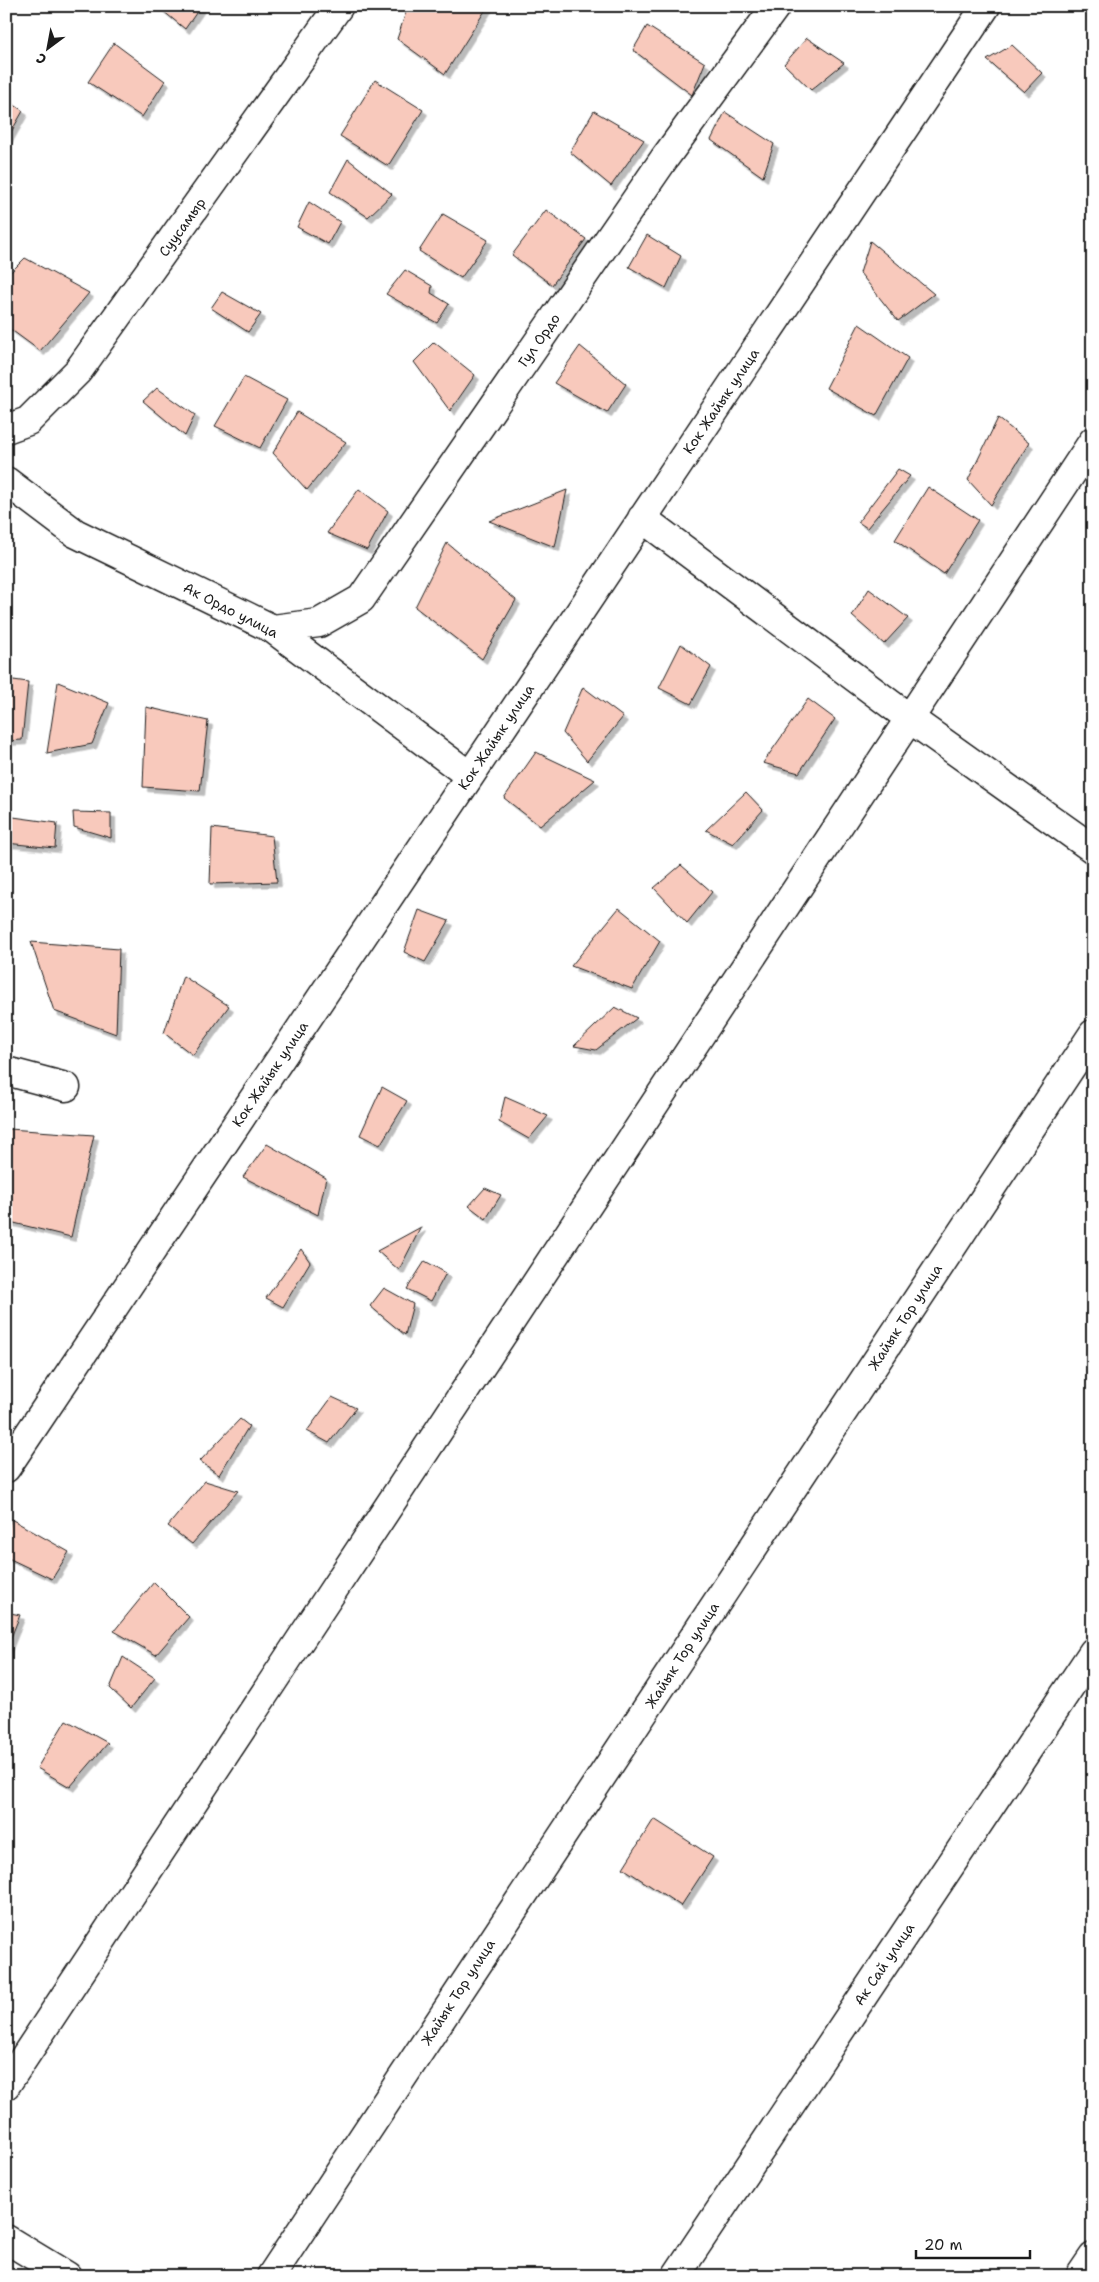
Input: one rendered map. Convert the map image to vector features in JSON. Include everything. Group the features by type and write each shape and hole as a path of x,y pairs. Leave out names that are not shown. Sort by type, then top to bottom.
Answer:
{"street":[{"name":"Суусамыр","path":"6,430 28,421 78,371 339,6"},
{"name":"Гул Ордо","path":"273,629 319,623 361,599 664,159 776,6"},
{"name":"Кок Жайык улица","path":"6,1468 986,6"},
{"path":"6,2085 1093,441"},
{"name":"Ак Ордо улица","path":"6,480 76,533 273,629 470,776"},
{"path":"642,518 909,718 1093,849"},
{"name":"Жайык Тор улица","path":"271,2276 1093,1034"},
{"path":"6,1071 66,1087"},
{"name":"Ак Сай улица","path":"676,2276 1093,1652"},
{"path":"6,2239 67,2276"},
{"path":"1080,2276 1093,2257"}],"building":[{"path":"157,6 201,6 185,29"},
{"path":"408,6 488,6 445,74 397,39"},
{"path":"647,26 705,63 692,95 633,50"},
{"path":"807,38 844,63 811,90 784,64"},
{"path":"114,43 165,81 142,117 88,82"},
{"path":"1012,45 1042,73 1024,92 987,60"},
{"path":"375,80 423,110 388,166 340,136"},
{"path":"6,99 23,111 6,141"},
{"path":"594,111 644,140 611,186 570,152"},
{"path":"725,112 774,144 763,177 711,140"},
{"path":"348,159 392,194 368,217 330,192"},
{"path":"309,202 340,222 328,244 297,227"},
{"path":"546,210 586,239 552,285 512,255"},
{"path":"443,214 488,240 461,278 419,251"},
{"path":"647,235 681,256 666,288 629,267"},
{"path":"870,241 934,294 898,321 860,273"},
{"path":"25,258 89,293 40,351 6,326 6,277"},
{"path":"405,270 432,286 431,293 449,304 437,323 386,294"},
{"path":"222,292 261,314 248,332 211,308"},
{"path":"859,324 908,358 876,416 826,388"},
{"path":"434,342 475,375 450,411 414,362"},
{"path":"580,346 626,384 607,413 554,383"},
{"path":"244,377 287,400 260,448 215,426"},
{"path":"157,388 195,415 185,436 143,401"},
{"path":"297,412 346,442 307,490 273,453"},
{"path":"998,418 1029,443 991,505 968,480"},
{"path":"898,469 910,476 867,528 858,522"},
{"path":"928,487 978,520 944,574 895,540"},
{"path":"359,489 388,511 367,550 327,533"},
{"path":"567,490 555,547 489,521"},
{"path":"447,543 516,600 482,659 415,607"},
{"path":"869,589 908,618 884,644 852,616"},
{"path":"681,644 711,667 691,704 659,688"},
{"path":"6,679 28,682 22,740 6,741"},
{"path":"58,682 109,703 92,744 47,753"},
{"path":"583,687 623,717 587,761 563,733"},
{"path":"808,699 835,719 799,773 763,763"},
{"path":"146,707 208,721 200,791 143,787"},
{"path":"536,752 595,780 540,826 504,798"},
{"path":"746,792 763,810 733,844 706,830"},
{"path":"73,812 111,813 111,838 74,827"},
{"path":"6,816 57,823 55,848 6,843"},
{"path":"212,828 272,836 277,882 210,884"},
{"path":"681,865 712,892 687,923 654,888"},
{"path":"619,908 660,941 632,989 571,966"},
{"path":"419,910 449,921 425,962 404,952"},
{"path":"31,942 119,949 116,1034 54,1011"},
{"path":"183,976 229,1006 193,1055 164,1033"},
{"path":"615,1007 637,1018 596,1050 574,1046"},
{"path":"382,1087 407,1101 380,1145 360,1135"},
{"path":"505,1097 548,1116 529,1139 499,1122"},
{"path":"9,1129 94,1135 71,1237 6,1221 6,1143"},
{"path":"267,1144 326,1178 318,1215 243,1177"},
{"path":"485,1188 501,1195 486,1219 469,1206"},
{"path":"421,1227 399,1270 377,1251"},
{"path":"301,1249 310,1262 283,1307 266,1298"},
{"path":"425,1261 446,1273 431,1301 407,1289"},
{"path":"384,1288 413,1304 405,1335 370,1306"},
{"path":"332,1397 356,1408 329,1443 307,1431"},
{"path":"240,1419 249,1426 219,1475 200,1461"},
{"path":"205,1481 238,1491 192,1544 168,1526"},
{"path":"11,1519 69,1552 52,1579 6,1557 6,1538"},
{"path":"154,1582 189,1617 156,1655 114,1631"},
{"path":"6,1612 20,1615 6,1650"},
{"path":"123,1657 155,1678 131,1708 110,1688"},
{"path":"66,1720 108,1743 70,1787 37,1768"},
{"path":"654,1819 713,1857 681,1906 623,1868"}]}
